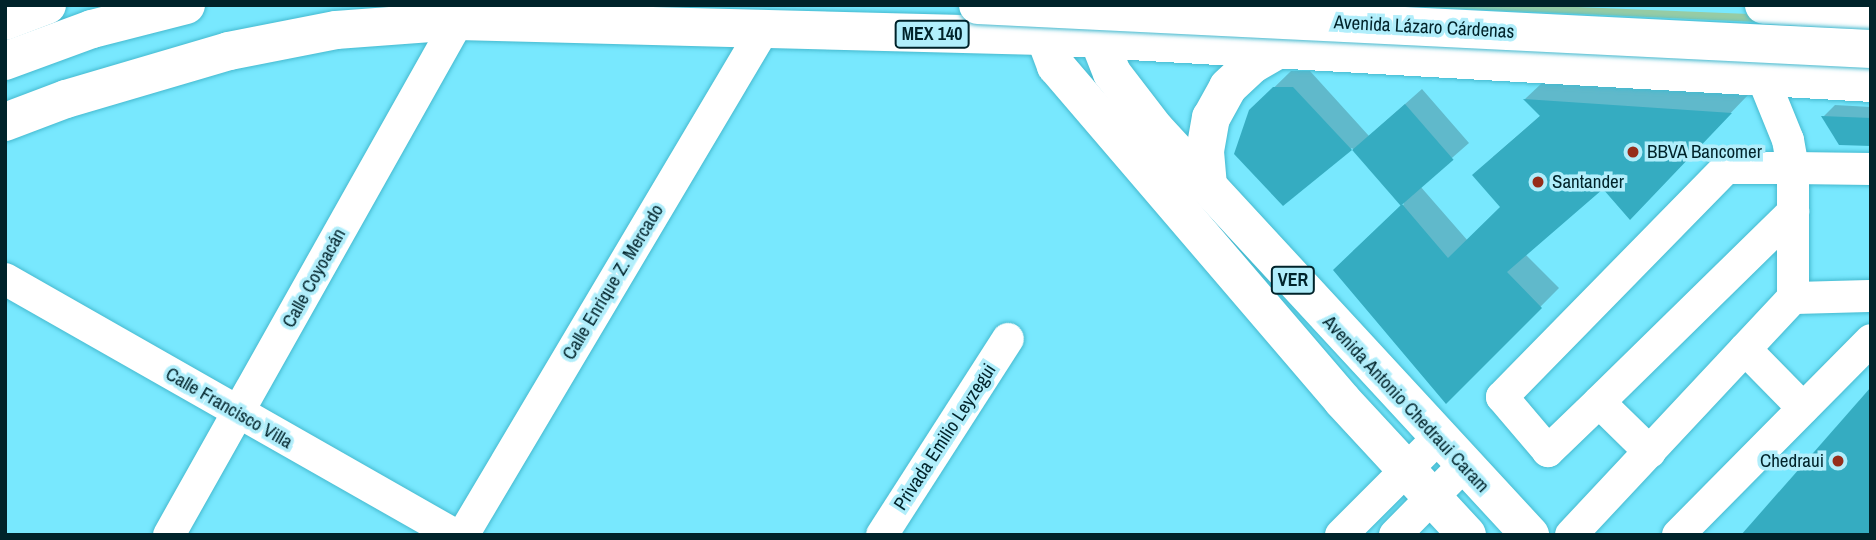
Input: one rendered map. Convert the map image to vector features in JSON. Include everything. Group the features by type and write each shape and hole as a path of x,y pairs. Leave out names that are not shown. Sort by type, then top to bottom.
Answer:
{"main road":[{"path":"5,21 47,5"},
{"path":"5,61 93,29 186,5"},
{"name":"Avenida Lázaro Cárdenas","path":"978,5 1871,49"},
{"path":"1208,186 1205,151 1211,118 1223,97 1253,64 1284,48 1301,27 1308,5"},
{"path":"1320,5 1323,26 1339,50"},
{"path":"1764,5 1871,11"},
{"name":"MEX 140","path":"5,122 66,99 229,51 336,30 458,21 763,30 1038,21 1091,22 1284,48 1871,83"},
{"name":"VER","path":"1038,21 1056,66 1405,469 1467,535"},
{"name":"Avenida Antonio Chedraui Caram","path":"1091,22 1112,73 1154,129 1450,452 1530,535"}],"street":[{"name":"Calle Coyoacán","path":"170,535 458,21"},
{"name":"Calle Enrique Z. Mercado","path":"463,535 763,30"},
{"path":"1570,535 1793,298 1793,168 1788,140 1762,76"},
{"path":"1793,212 1548,451 1502,397 1726,168 1871,169"},
{"name":"Calle Francisco Villa","path":"5,278 238,414 455,535"},
{"path":"1793,298 1871,296"},
{"name":"Privada Emilio Leyzegui","path":"881,535 1009,338"},
{"path":"1678,535 1871,340"},
{"path":"1745,349 1802,408"},
{"path":"1599,402 1650,452"},
{"path":"1341,535 1405,469 1450,452"},
{"path":"1395,535 1432,497 1450,452"}],"green space":[{"path":"1375,5 1528,5 1871,19 1871,27"}],"building":[{"path":"1273,87 1293,87 1352,150 1283,206 1234,154 1249,110"},
{"path":"1523,99 1732,113 1630,220 1603,189 1507,272 1542,308 1446,404 1333,270 1402,204 1448,258 1500,207 1472,175 1540,116"},
{"path":"1405,104 1454,160 1401,206 1352,150"},
{"path":"1821,116 1871,118 1871,146 1839,145"},
{"name":"Chedraui","path":"1871,387 1871,535 1741,535"}],"place":[{"name":"BBVA Bancomer","path":"1633,152"},
{"name":"Santander","path":"1538,182"},
{"name":"Chedraui","path":"1838,461"}]}
